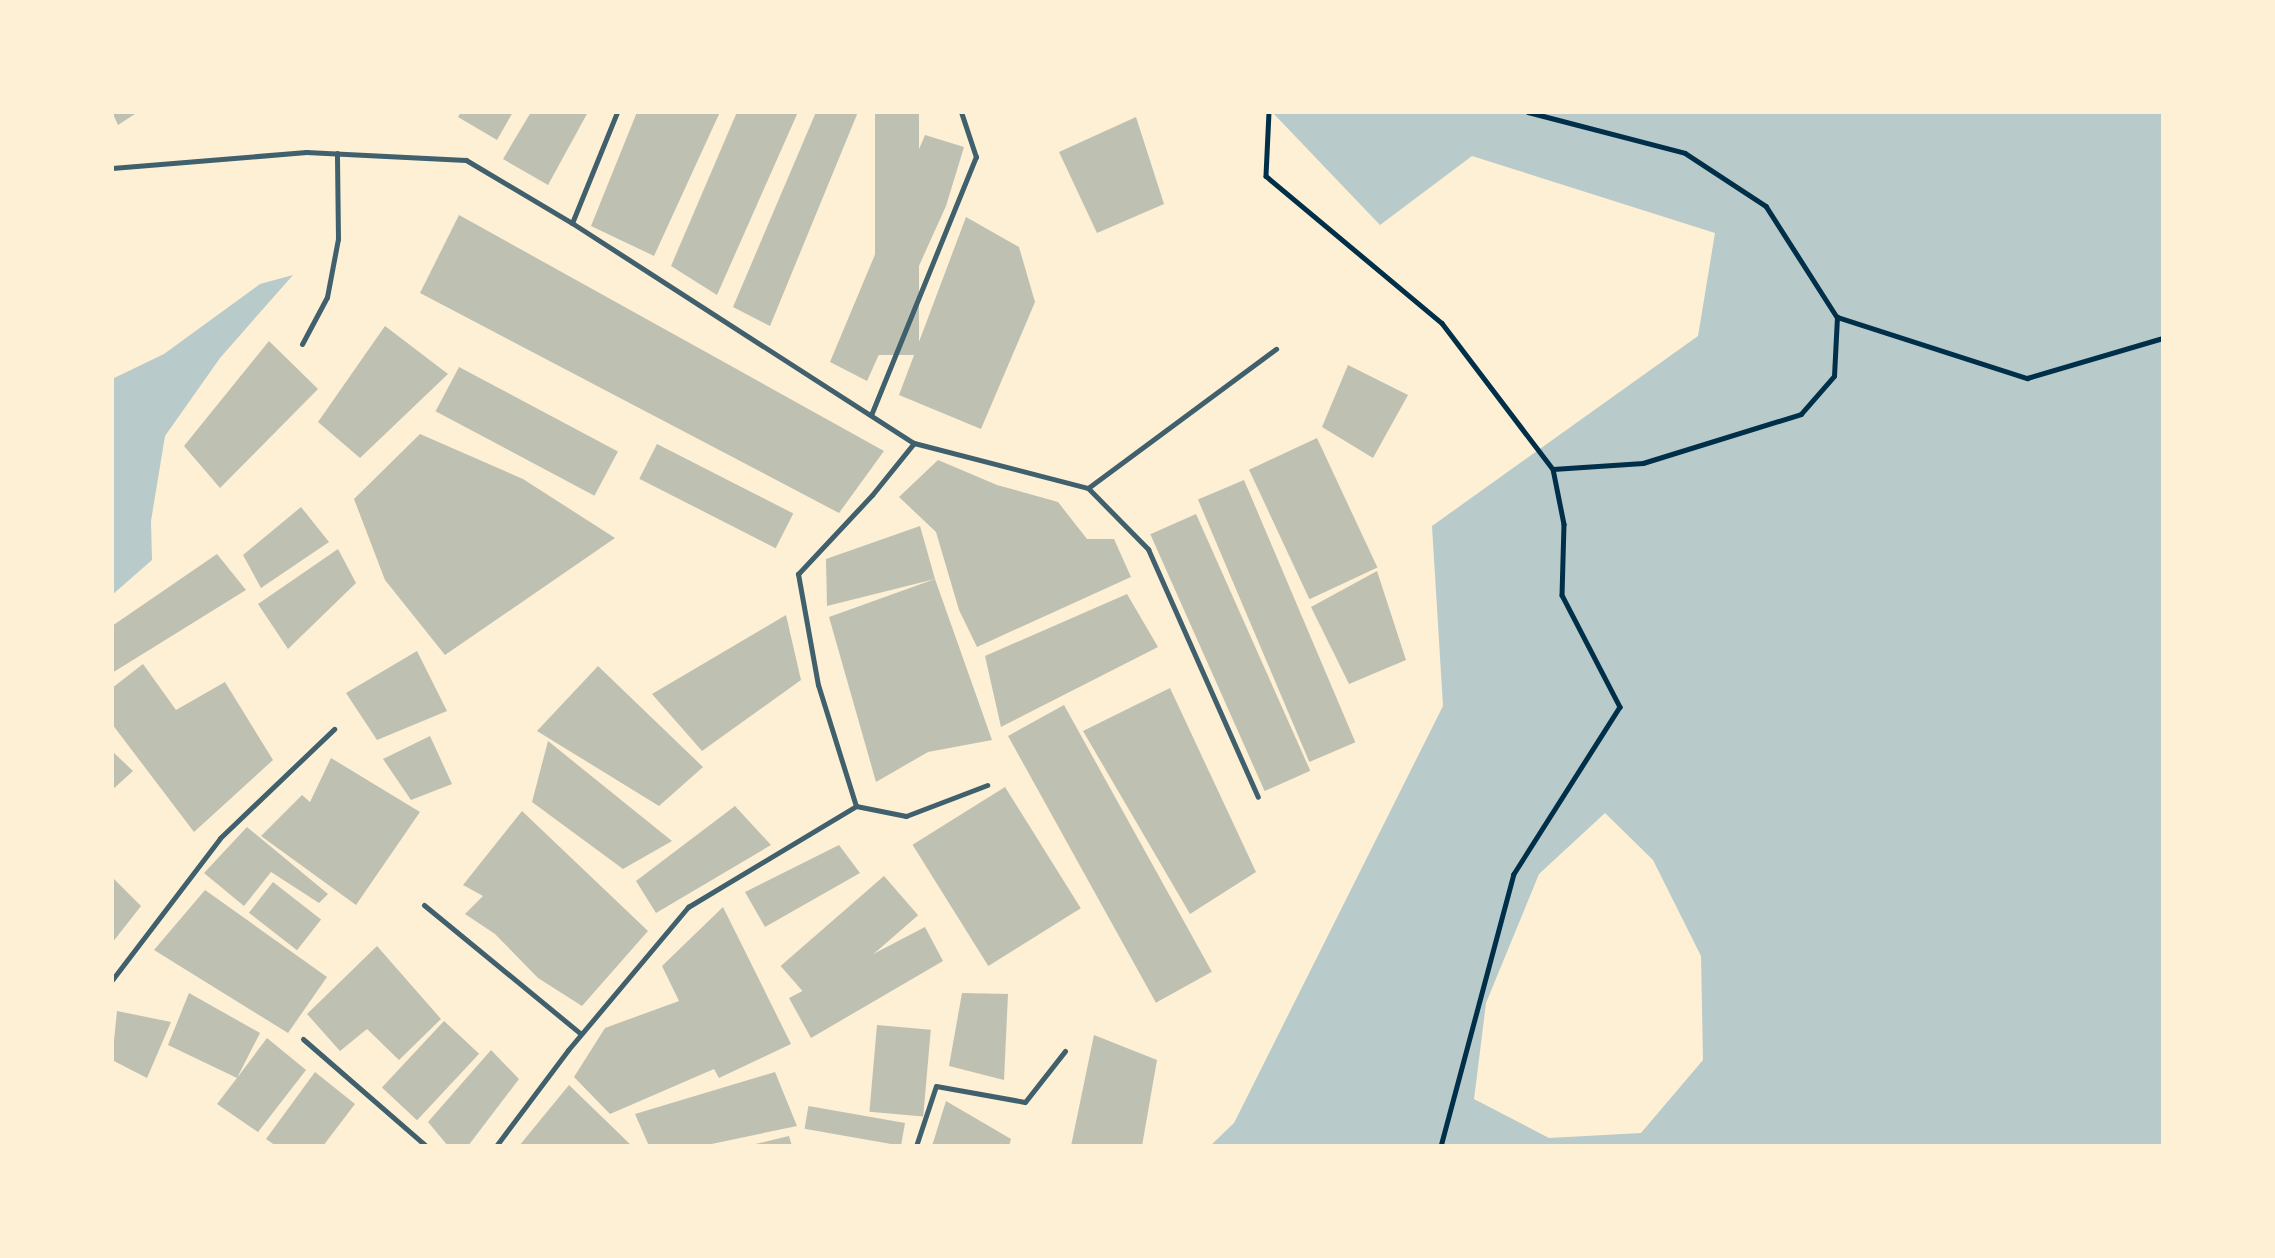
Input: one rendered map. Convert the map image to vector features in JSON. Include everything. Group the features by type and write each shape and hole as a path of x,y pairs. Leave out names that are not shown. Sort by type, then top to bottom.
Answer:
{"lane":[{"path":"572,223 617,112"},
{"path":"871,415 976,157 961,112"},
{"path":"112,168 306,152 466,160 572,223 914,443 1088,488 1148,549 1258,797"},
{"path":"302,344 327,298 338,239 337,153"},
{"path":"1088,488 1276,349"},
{"path":"856,806 818,685 798,574 872,495 914,443"},
{"path":"112,980 220,838 334,729"},
{"path":"496,1146 581,1034 688,907 856,806 906,816 987,785"},
{"path":"424,905 581,1034"},
{"path":"303,1039 426,1146"},
{"path":"916,1146 936,1086 1025,1102 1065,1051"}],"path":[{"path":"1269,112 1266,176 1441,323 1553,469 1564,524 1562,595 1619,707 1514,874 1441,1146"},
{"path":"1528,112 1685,153 1755,198 1766,206 1837,317 1833,376 1801,414 1643,463 1553,469"},
{"path":"1837,317 2027,378 2163,338"}],"shaded area":[{"path":"1272,112 2163,112 2163,1146 1210,1146 1234,1123 1443,706 1432,526 1698,336 1715,233 1472,156 1380,225","holes":["1605,813 1653,860 1701,956 1703,1060 1641,1133 1549,1138 1474,1099 1486,1003 1539,874"]},
{"path":"293,275 220,358 165,436 151,521 152,560 112,595 112,379 164,354 260,284"}],"building":[{"path":"112,112 138,112 118,125"},
{"path":"461,112 513,112 497,140 458,117"},
{"path":"531,112 588,112 548,185 503,159"},
{"path":"637,112 720,112 654,256 591,226"},
{"path":"737,112 798,112 717,295 671,266"},
{"path":"816,112 858,112 770,326 733,307"},
{"path":"875,112 919,112 919,355 875,355"},
{"path":"1136,117 1164,204 1097,233 1059,152"},
{"path":"925,135 964,147 946,206 867,381 830,362"},
{"path":"459,215 884,451 839,513 420,293"},
{"path":"966,217 1019,247 1035,302 981,429 899,395"},
{"path":"385,326 448,374 360,458 318,422"},
{"path":"269,341 318,389 220,488 184,446"},
{"path":"1348,365 1408,395 1373,458 1322,427"},
{"path":"459,367 618,452 594,496 436,411"},
{"path":"420,434 523,479 615,538 445,655 385,580 354,499"},
{"path":"1317,438 1377,568 1309,599 1249,470"},
{"path":"657,444 793,513 776,548 639,479"},
{"path":"938,460 997,485 1058,502 1087,539 1114,539 1131,577 977,647 959,610 936,532 899,497"},
{"path":"1244,480 1355,742 1309,762 1198,500"},
{"path":"301,507 329,542 261,588 243,555"},
{"path":"1196,514 1310,771 1265,791 1150,534"},
{"path":"920,526 935,579 827,606 826,559"},
{"path":"338,549 356,583 288,649 258,604"},
{"path":"217,554 246,590 112,673 112,626"},
{"path":"1377,571 1406,660 1349,684 1311,607"},
{"path":"935,579 992,740 928,752 876,782 829,617"},
{"path":"1127,594 1158,647 1001,727 985,656"},
{"path":"786,615 801,680 702,751 652,694"},
{"path":"417,651 447,711 377,740 346,693"},
{"path":"143,664 176,710 225,682 273,760 194,832 112,724 112,688"},
{"path":"598,666 703,767 659,806 537,731"},
{"path":"1170,688 1256,872 1190,914 1083,731"},
{"path":"1064,705 1212,972 1156,1003 1008,736"},
{"path":"430,736 452,784 411,800 383,759"},
{"path":"548,741 672,841 623,869 532,802"},
{"path":"112,751 133,771 112,790"},
{"path":"331,758 420,812 356,905 261,836 302,795 310,802"},
{"path":"1005,787 1081,908 988,966 913,845"},
{"path":"735,806 771,845 656,913 636,881"},
{"path":"522,811 648,931 582,1006 538,978 495,934 465,914 483,896 463,885"},
{"path":"247,827 328,894 319,903 271,872 244,906 204,873"},
{"path":"839,845 860,873 765,927 745,892"},
{"path":"884,876 918,915 815,1005 781,966"},
{"path":"112,877 141,906 112,943"},
{"path":"273,882 321,920 297,950 249,913"},
{"path":"205,890 327,977 288,1033 154,950"},
{"path":"723,907 791,1044 719,1078 714,1069 610,1114 574,1077 605,1028 679,1001 662,966"},
{"path":"925,927 943,961 811,1038 789,998"},
{"path":"377,946 441,1019 399,1060 367,1029 340,1051 307,1014"},
{"path":"189,993 260,1033 237,1078 168,1045"},
{"path":"962,993 1008,994 1004,1080 949,1066"},
{"path":"117,1011 171,1022 147,1078 112,1060"},
{"path":"444,1021 479,1054 417,1120 382,1088"},
{"path":"877,1025 931,1030 923,1116 869,1112"},
{"path":"1094,1035 1157,1060 1142,1146 1071,1146"},
{"path":"267,1038 306,1070 258,1132 217,1104"},
{"path":"491,1050 519,1079 468,1146 448,1146 428,1122"},
{"path":"315,1072 355,1104 323,1146 276,1146 266,1139"},
{"path":"775,1072 797,1126 702,1146 649,1146 635,1114"},
{"path":"569,1085 632,1146 519,1146"},
{"path":"946,1101 1011,1139 1009,1146 932,1146"},
{"path":"808,1106 905,1123 901,1146 804,1129"},
{"path":"789,1136 792,1146 751,1146 751,1145"}]}
